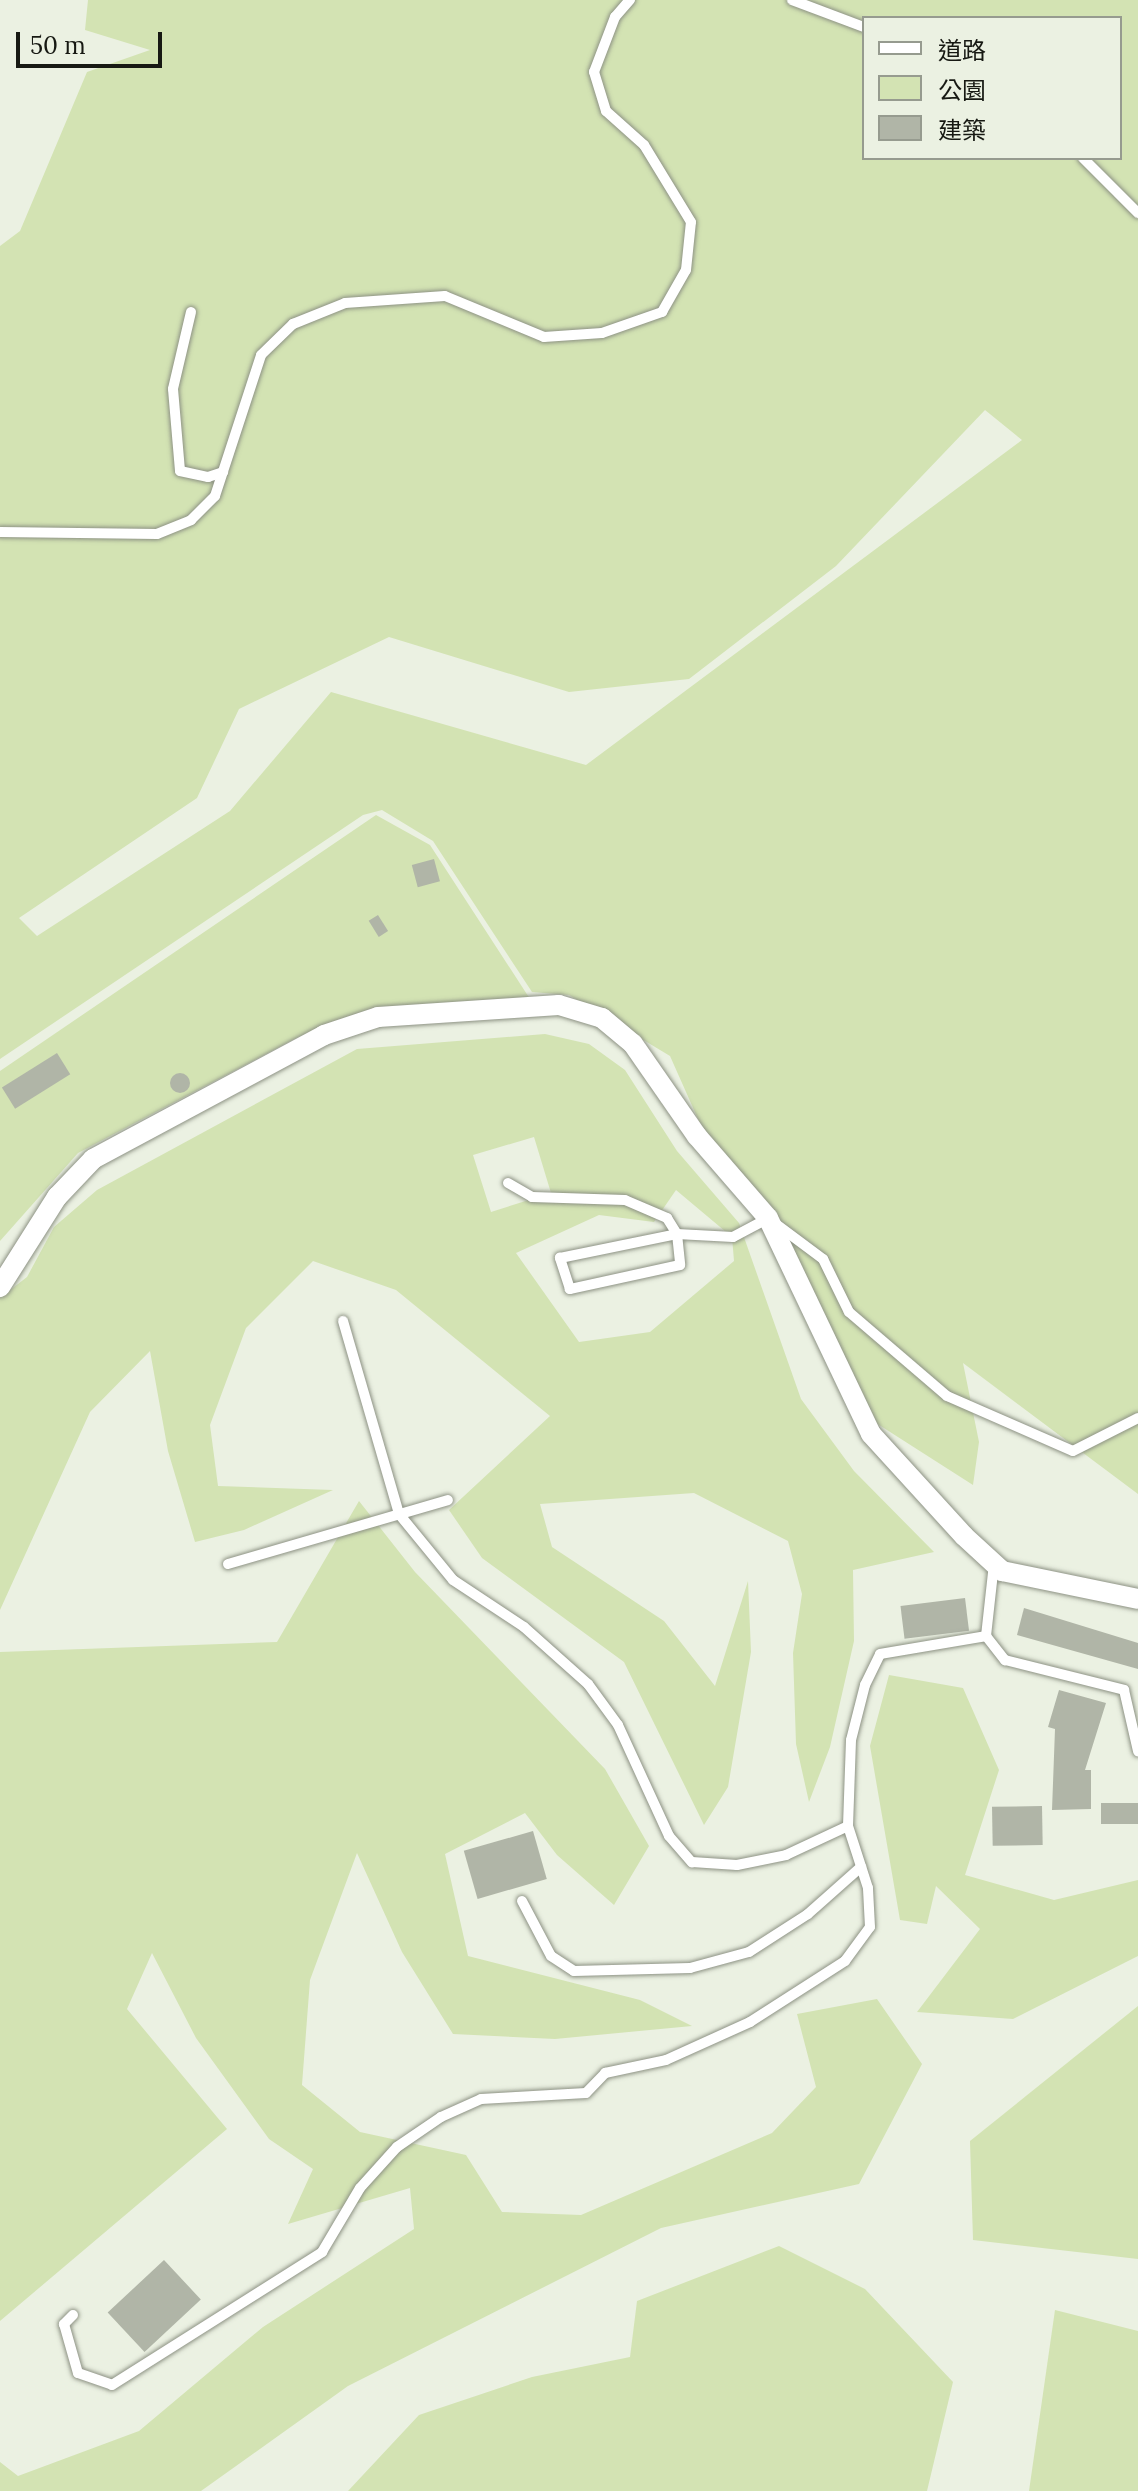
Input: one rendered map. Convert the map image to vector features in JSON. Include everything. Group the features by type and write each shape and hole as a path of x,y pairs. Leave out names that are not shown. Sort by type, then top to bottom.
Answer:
{"street":[{"path":"0,1287 57,1197 93,1159 354,1022 507,1006 559,1005 602,1018 633,1044 697,1136 772,1225 871,1434 994,1564 1002,1571 1138,1599"}],"lane":[{"path":"0,532 157,534 191,520 215,496 261,355 293,324 345,303 445,296 544,337 602,333 662,312 686,270 691,222 644,145 606,111 594,72 615,17 630,0"},
{"path":"792,0 862,26"},
{"path":"1085,160 1138,213"},
{"path":"191,312 173,389 180,471 208,477 223,472"},
{"path":"508,1183 532,1197 625,1200 667,1218 677,1234 680,1265 570,1289 560,1258 677,1234 733,1237 772,1225 823,1259 849,1312 947,1396 1073,1451 1138,1418"},
{"path":"343,1321 399,1514 453,1580 524,1627 588,1684 618,1725 669,1836 692,1862 737,1865 786,1855 848,1826"},
{"path":"228,1564 448,1500"},
{"path":"994,1564 986,1636 1005,1660 1124,1690 1138,1751"},
{"path":"73,2315 64,2324 78,2373 112,2385 322,2252 360,2188 397,2147 441,2117 481,2099 586,2093 605,2073 666,2060 750,2022 845,1961 870,1927 861,1867 848,1826 851,1740 880,1654 986,1636"},
{"path":"522,1901 551,1956 574,1971 690,1968 749,1952 808,1914 861,1867"}],"green space":[{"path":"88,0 1138,0 1138,1494 963,1363 979,1442 973,1485 876,1423 774,1211 702,1128 670,1056 569,995 532,992 433,841 382,810 363,815 0,1059 0,246 20,231 87,72 150,50 85,30","holes":["985,410 1022,440 586,765 331,692 230,811 37,936 19,918 197,798 239,709 389,637 569,692 689,679 836,566"]},
{"path":"376,815 430,845 530,999 358,1016 298,1037 78,1153 0,1241 0,1071"},
{"path":"545,1034 589,1044 625,1070 677,1151 739,1223 801,1399 854,1471 934,1552 853,1570 854,1641 830,1747 809,1802 796,1744 793,1653 802,1594 788,1541 694,1493 540,1504 552,1547 664,1621 715,1686 748,1581 751,1652 728,1787 704,1825 624,1662 482,1558 449,1510 550,1416 396,1290 313,1261 246,1328 210,1425 218,1486 333,1490 244,1530 195,1542 168,1451 150,1351 90,1412 0,1610 0,1298 27,1277 54,1227 97,1190 357,1049","holes":["534,1137 551,1193 491,1212 473,1155","676,1190 732,1237 734,1261 650,1332 579,1342 516,1253 599,1215 654,1222"]},
{"path":"359,1501 415,1572 605,1769 649,1846 614,1905 557,1855 525,1813 445,1854 468,1956 640,2000 692,2026 555,2039 453,2034 402,1952 357,1853 310,1980 302,2085 360,2132 466,2155 502,2212 581,2215 772,2133 816,2087 797,2014 877,1999 922,2064 859,2184 661,2228 348,2386 201,2491 0,2491 0,2462 18,2476 139,2431 263,2327 414,2229 410,2188 288,2224 313,2169 269,2139 196,2038 152,1953 127,2009 227,2129 0,2321 0,1652 277,1642"},
{"path":"889,1675 963,1688 999,1770 965,1875 1054,1900 1138,1880 1138,1956 1013,2019 917,2012 980,1929 936,1886 927,1924 900,1920 870,1746"},
{"path":"1138,2006 1138,2259 973,2240 970,2141"},
{"path":"779,2246 865,2289 953,2382 927,2491 348,2491 419,2415 532,2377 630,2357 637,2301"},
{"path":"1055,2310 1138,2331 1138,2491 1029,2491"}],"building":[{"path":"434,859 440,881 418,887 412,865"},
{"path":"378,915 388,931 379,937 369,921"},
{"path":"57,1053 70,1074 15,1109 2,1087"},
{"path":"180,1073 187,1076 190,1083 187,1090 180,1093 173,1090 170,1083 173,1076"},
{"path":"965,1598 969,1631 905,1639 900,1606"},
{"path":"1024,1608 1138,1643 1138,1669 1017,1635"},
{"path":"1059,1690 1106,1703 1085,1770 1091,1770 1091,1809 1052,1810 1055,1729 1048,1727"},
{"path":"1101,1803 1138,1803 1138,1824 1101,1824"},
{"path":"1042,1806 1043,1845 993,1846 992,1807"},
{"path":"533,1831 547,1879 478,1899 464,1851"},
{"path":"164,2260 201,2299 145,2352 108,2313"}]}
